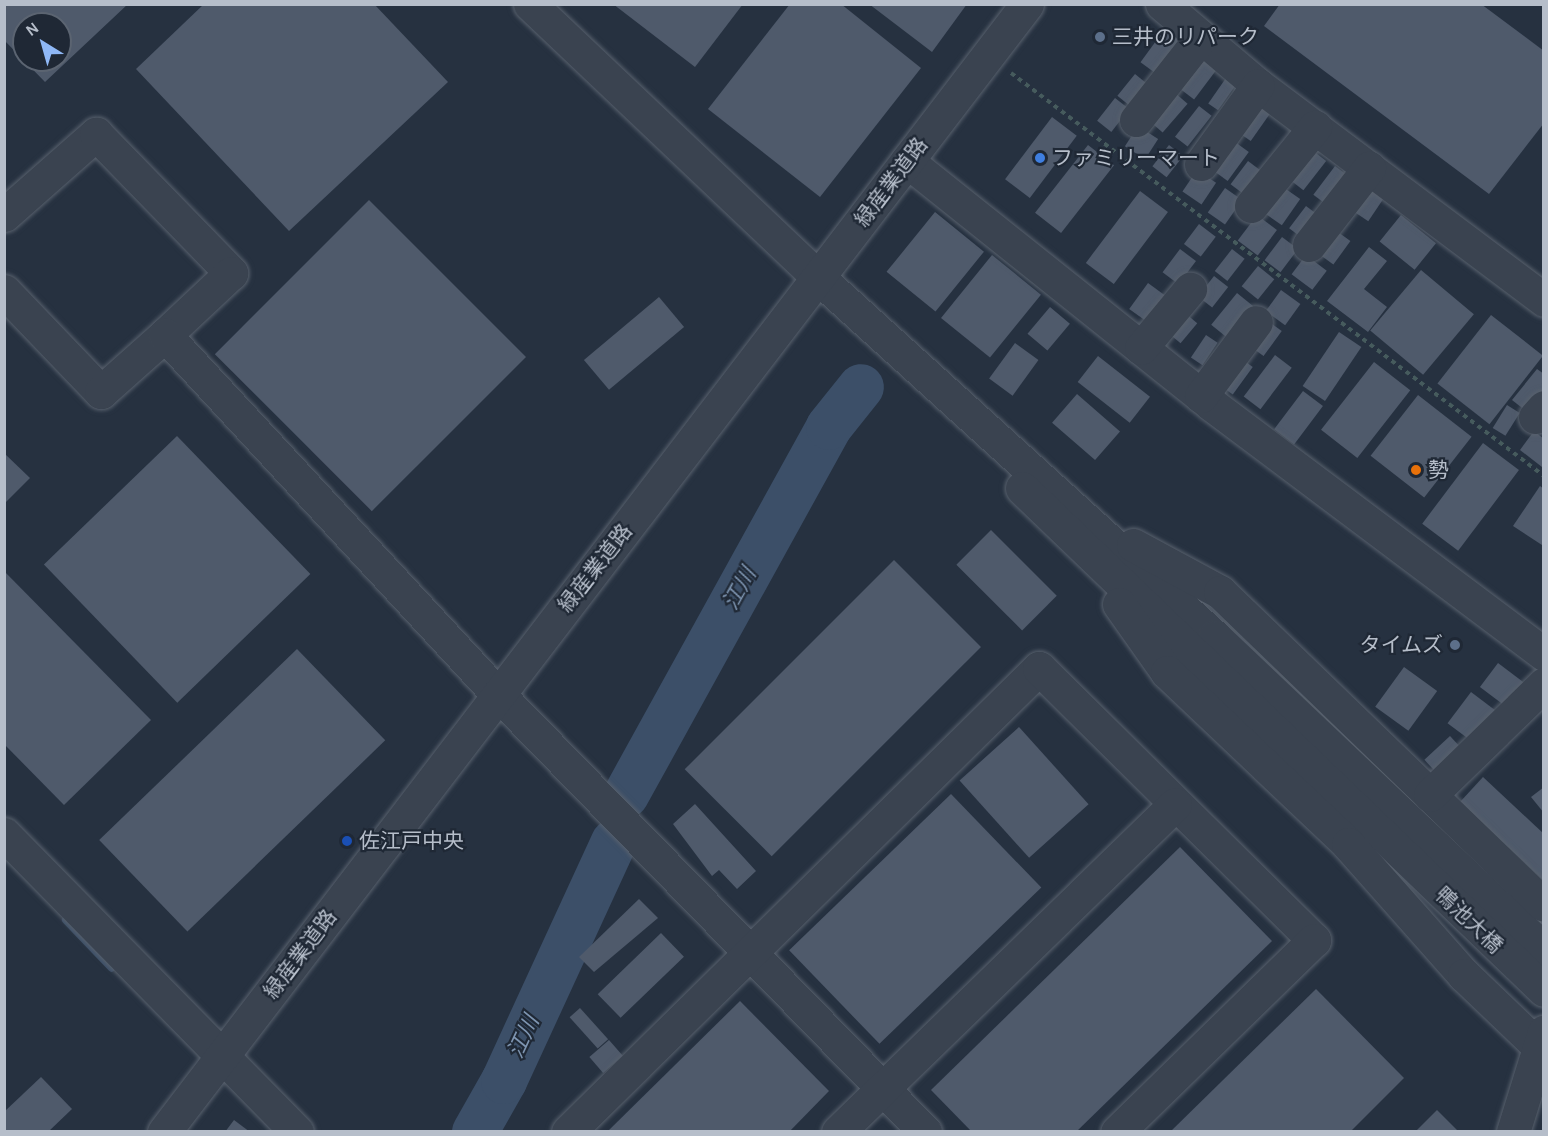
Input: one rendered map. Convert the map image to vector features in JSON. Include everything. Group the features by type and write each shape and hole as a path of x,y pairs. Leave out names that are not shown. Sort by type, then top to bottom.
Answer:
{"street":[{"path":"530,4 1405,838"},
{"name":"緑産業道路","path":"164,1131 1027,4"},
{"path":"1162,4 1258,85 1544,300"},
{"path":"1136,120 1201,37"},
{"path":"1201,164 1258,85"},
{"path":"1251,206 1315,127"},
{"path":"4,215 96,134 231,273 101,392 4,291"},
{"path":"908,161 1201,396 1544,654"},
{"path":"1309,245 1369,168"},
{"path":"1141,348 1190,290"},
{"path":"1201,396 1256,322"},
{"path":"165,335 498,694 925,1131"},
{"path":"1083,532 1220,592 1544,905"},
{"path":"1083,532 1167,672 1348,844 1464,975 1540,1038 1513,1131"},
{"path":"568,1131 1039,668 1314,940 1117,1131"},
{"path":"1430,795 1544,684"},
{"path":"838,1131 1175,804"},
{"path":"4,834 297,1131"},
{"name":"鴨池大橋","path":"1405,838 1544,949"},
{"name":"鴨池大橋","path":"1405,838 1544,990"}],"path":[{"path":"988,55 1544,476"}],"building":[{"path":"4,4 128,4 72,57 72,12 12,12 12,48 4,40"},
{"path":"204,4 374,4 448,82 289,231 136,69"},
{"path":"613,4 743,4 695,67"},
{"path":"790,4 841,4 921,68 820,197 708,109"},
{"path":"869,4 967,4 932,52"},
{"path":"1280,4 1481,4 1544,51 1544,123 1489,194 1264,26"},
{"path":"1164,30 1186,46 1162,78 1140,62"},
{"path":"1202,54 1219,67 1194,99 1177,87"},
{"path":"35,72 56,72 45,82"},
{"path":"1135,74 1151,87 1134,109 1117,96"},
{"path":"1226,78 1236,85 1218,110 1208,103"},
{"path":"1174,92 1188,104 1163,132 1149,121"},
{"path":"1115,98 1129,109 1111,132 1097,121"},
{"path":"1260,100 1273,109 1251,141 1238,132"},
{"path":"1199,106 1212,116 1188,147 1175,137"},
{"name":"ファミリーマート","path":"1052,117 1077,136 1030,198 1005,179"},
{"path":"1138,126 1158,139 1145,159 1125,146"},
{"path":"1231,139 1249,152 1228,181 1210,168"},
{"path":"1088,145 1114,165 1061,233 1035,213"},
{"path":"1169,145 1183,156 1167,177 1152,166"},
{"path":"1312,150 1326,161 1303,190 1289,179"},
{"path":"1248,161 1264,173 1247,196 1231,184"},
{"path":"1335,166 1351,178 1329,207 1313,195"},
{"path":"1197,170 1216,183 1202,204 1182,192"},
{"path":"1283,187 1300,199 1282,225 1265,213"},
{"path":"1225,188 1242,200 1225,225 1208,213"},
{"path":"1369,188 1384,198 1368,221 1353,211"},
{"path":"1140,191 1168,212 1114,284 1086,263"},
{"path":"369,200 526,357 372,511 215,354"},
{"path":"1306,206 1322,218 1305,240 1289,228"},
{"path":"935,212 984,252 936,311 887,272"},
{"path":"1257,215 1277,230 1258,256 1238,241"},
{"path":"1401,215 1436,243 1415,270 1380,241"},
{"path":"1199,224 1216,237 1201,257 1184,244"},
{"path":"1331,227 1350,241 1333,265 1314,250"},
{"path":"1282,237 1298,249 1281,272 1265,260"},
{"path":"1369,247 1387,261 1364,289 1387,307 1368,332 1327,301"},
{"path":"1180,249 1196,261 1179,284 1163,272"},
{"path":"1232,249 1245,259 1227,281 1215,271"},
{"path":"992,255 1041,295 990,358 941,318"},
{"path":"1306,255 1327,271 1312,290 1292,274"},
{"path":"1258,266 1274,279 1258,299 1242,286"},
{"path":"1421,270 1474,314 1423,375 1370,331"},
{"path":"1214,276 1228,287 1212,308 1198,296"},
{"path":"1148,283 1166,296 1147,322 1129,309"},
{"path":"1281,290 1300,304 1285,325 1266,311"},
{"path":"1237,293 1253,306 1228,338 1211,325"},
{"path":"659,297 684,327 609,390 584,360"},
{"path":"1050,307 1070,324 1047,351 1028,334"},
{"path":"1185,313 1197,323 1181,343 1168,333"},
{"path":"1491,315 1543,356 1489,424 1437,384"},
{"path":"1268,321 1282,331 1264,356 1250,346"},
{"path":"1339,332 1361,347 1325,401 1303,386"},
{"path":"1206,335 1218,343 1203,365 1191,357"},
{"path":"1015,343 1038,360 1013,396 989,379"},
{"path":"1275,355 1292,368 1260,409 1244,397"},
{"path":"1098,356 1150,397 1130,423 1078,382"},
{"path":"1239,357 1253,367 1233,394 1219,385"},
{"path":"1374,362 1410,390 1357,458 1321,430"},
{"path":"1537,369 1544,374 1544,389 1526,411 1512,400"},
{"path":"1303,391 1323,406 1294,444 1274,429"},
{"path":"1077,394 1120,431 1095,460 1052,423"},
{"path":"1418,395 1472,437 1424,498 1371,456"},
{"path":"1507,405 1520,413 1505,436 1493,428"},
{"path":"1534,431 1544,439 1542,467 1520,450"},
{"path":"177,436 310,574 177,703 44,565"},
{"path":"1483,443 1519,470 1458,551 1422,524"},
{"path":"4,453 30,478 4,504"},
{"path":"1540,486 1544,489 1542,545 1513,526"},
{"path":"991,530 1057,596 1022,630 956,565"},
{"path":"894,560 981,647 772,856 685,769"},
{"path":"4,571 151,720 64,805 4,744"},
{"path":"297,649 385,740 187,931 99,840"},
{"path":"1498,663 1525,683 1507,707 1480,687"},
{"path":"1404,667 1437,691 1408,731 1375,707"},
{"path":"1471,692 1498,712 1475,744 1448,723"},
{"path":"1019,727 1089,804 1029,858 960,781"},
{"path":"1450,736 1463,750 1437,774 1424,760"},
{"path":"1483,777 1544,834 1544,881 1460,802"},
{"path":"1544,787 1544,813 1531,797"},
{"path":"951,794 1041,888 879,1044 789,950"},
{"path":"695,804 756,871 737,889 719,870 712,876 673,824"},
{"path":"1180,847 1272,941 1076,1132 972,1132 931,1090"},
{"path":"639,899 658,918 594,972 579,957"},
{"path":"661,933 684,957 621,1018 598,994"},
{"path":"1316,989 1404,1078 1350,1132 1170,1132"},
{"path":"740,1001 829,1091 789,1132 607,1132"},
{"path":"580,1008 608,1039 598,1049 570,1017"},
{"path":"609,1040 623,1056 603,1073 589,1057"},
{"path":"41,1077 72,1109 48,1132 4,1132 4,1112"},
{"path":"1437,1110 1459,1132 1415,1132"},
{"path":"234,1120 250,1132 225,1132"}],"waterway":[{"name":"江川","path":"626,795 829,427 861,387"},
{"name":"江川","path":"475,1132 504,1081 614,842"},
{"path":"66,920 112,968"}],"place":[{"name":"三井のリパーク","path":"1100,37"},
{"name":"ファミリーマート","path":"1040,158"},
{"name":"勢","path":"1416,470"},
{"name":"タイムズ","path":"1455,645"},
{"name":"佐江戸中央","path":"347,841"}]}
